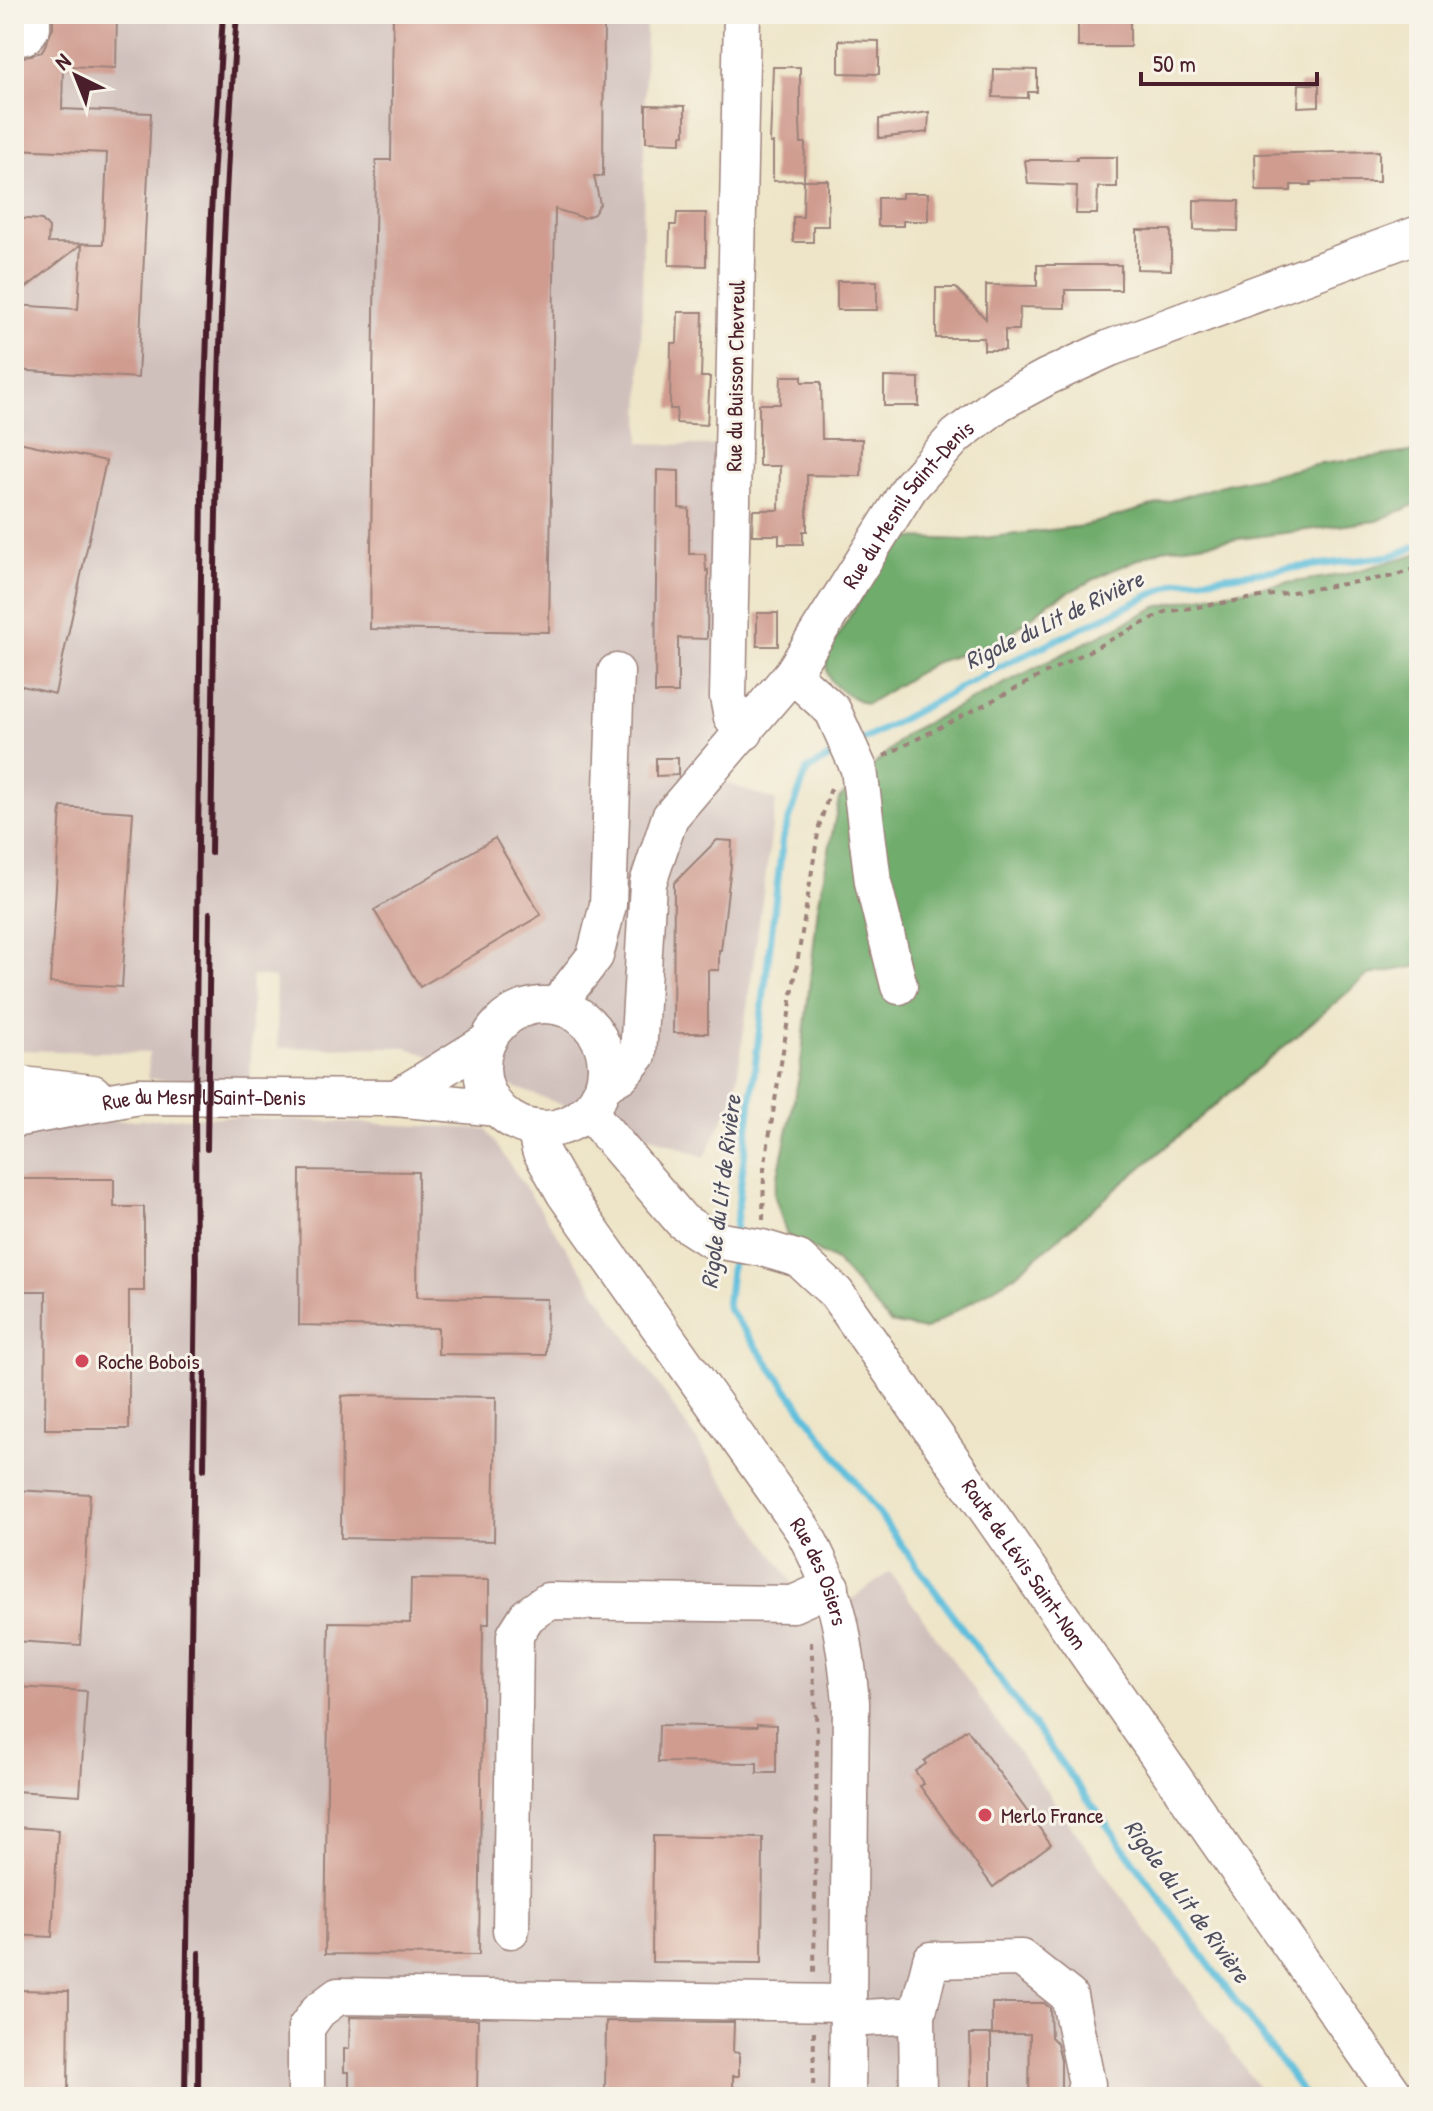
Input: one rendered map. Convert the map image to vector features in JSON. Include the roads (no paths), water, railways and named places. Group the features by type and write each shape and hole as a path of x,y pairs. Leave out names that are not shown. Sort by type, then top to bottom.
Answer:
{"street":[{"path":"14,35 25,36 32,27 32,14"},
{"name":"Rue du Buisson Chevreul","path":"742,14 728,697 732,718 745,732"},
{"name":"Rue du Mesnil Saint-Denis","path":"596,1098 638,1055 645,907 652,865 670,817 792,674 910,487 956,436 999,403 1110,348 1419,234"},
{"path":"556,1006 595,956 608,905 616,672"},
{"path":"792,674 833,711 853,754 873,882 899,986"},
{"path":"556,1006 574,1013 589,1024 599,1039 605,1054 596,1098 572,1123 553,1128 535,1128 514,1121 497,1108 488,1093 482,1076 483,1058 488,1041 509,1016 532,1007 556,1006"},
{"path":"599,1039 642,1012"},
{"path":"396,1098 488,1041"},
{"path":"15,1083 139,1096"},
{"name":"Rue du Mesnil Saint-Denis","path":"14,1119 139,1096 396,1098 497,1108"},
{"name":"Route de Lévis Saint-Nom","path":"596,1098 682,1221 710,1239 762,1248 799,1259 836,1293 1396,2097"},
{"name":"Rue des Osiers","path":"535,1128 540,1150 565,1194 771,1482 803,1530 824,1567 831,1587 845,1637 851,1702 836,2009 847,2097"},
{"path":"511,1930 515,1635 527,1616 548,1601 793,1604 831,1587"},
{"path":"918,2097 917,2015 931,1960 1021,1958 1069,1996 1087,2084 1083,2097"},
{"path":"306,2097 306,2028 318,2011 338,1996 836,2009 917,2015"}],"waterway":[{"name":"Rigole du Lit de Rivière","path":"859,742 993,670 1178,582 1391,556 1419,545"},
{"name":"Rigole du Lit de Rivière","path":"735,1232 783,837 807,770 841,751"},
{"name":"Rigole du Lit de Rivière","path":"733,1252 727,1307 1306,2097"}],"railway":[{"path":"185,2097 202,485 211,213 223,14"},
{"path":"211,853 221,328 237,14"},
{"path":"207,1149 210,913"},
{"path":"204,1469 205,1373"},
{"path":"198,2097 199,1953"}],"place":[{"name":"Roche Bobois","path":"82,1361"},
{"name":"Merlo France","path":"985,1815"}]}
